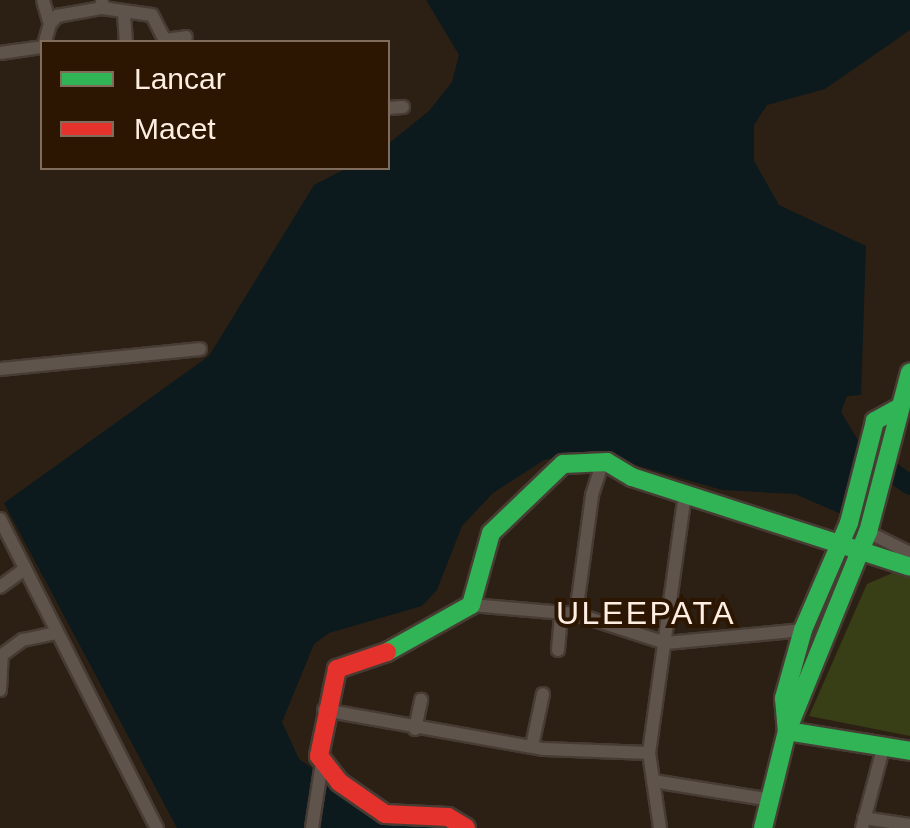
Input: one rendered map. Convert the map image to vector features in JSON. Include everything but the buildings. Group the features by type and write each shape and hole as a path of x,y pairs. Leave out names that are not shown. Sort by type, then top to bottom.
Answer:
{"main road":[{"path":"763,828 787,731 869,528 910,372"},
{"path":"787,731 784,698 803,630 848,523 880,415 900,407"},
{"path":"466,828 448,817 386,814 321,768 324,710 337,670 396,649 471,605 486,543 502,517 563,464 602,461 632,478 839,543 858,555 910,566"},
{"path":"787,731 910,751"}],"street":[{"path":"42,0 50,24"},
{"path":"45,40 50,24 58,16 102,4 124,14 157,18 165,40 186,37"},
{"path":"124,14 126,40"},
{"path":"0,54 40,45"},
{"path":"390,108 403,107"},
{"path":"0,369 200,349"},
{"path":"576,614 592,495 602,461"},
{"path":"660,828 649,753 685,492"},
{"path":"0,519 4,540 24,570 157,828"},
{"path":"869,528 910,552"},
{"path":"0,587 24,570"},
{"path":"471,605 576,614 666,643 803,630"},
{"path":"558,650 561,614"},
{"path":"0,690 2,656 23,640 55,632"},
{"path":"532,746 543,694"},
{"path":"416,729 421,700"},
{"path":"324,710 416,729 532,746 649,753"},
{"path":"884,745 863,823 910,825"},
{"path":"312,828 321,768"},
{"path":"653,781 771,800"}],"green space":[{"path":"902,569 910,571 910,736 809,716 867,584"}],"shaded area":[{"path":"426,0 910,0 910,30 825,89 767,105 754,125 754,161 779,205 866,246 861,395 847,396 841,412 865,452 848,517 795,494 722,490 587,451 544,460 493,493 462,526 437,590 422,606 329,633 314,644 282,722 299,759 371,809 456,828 177,828 4,503 209,356 314,185 343,170 390,170 390,142 429,111 452,82 459,55"}],"waterway":[{"path":"875,460 910,485"}],"traffic: fast":[{"path":"763,828 787,731 868,532 910,372"},
{"path":"900,407 875,421 849,523 803,630 784,698 787,731 910,751"},
{"path":"387,652 471,605 491,533 563,464 607,462 632,477 910,567"}],"traffic: jam":[{"path":"387,652 337,669 319,756 339,782 385,814 448,817 466,828"}],"district":[{"name":"ULEEPATA","path":"646,613"}]}
